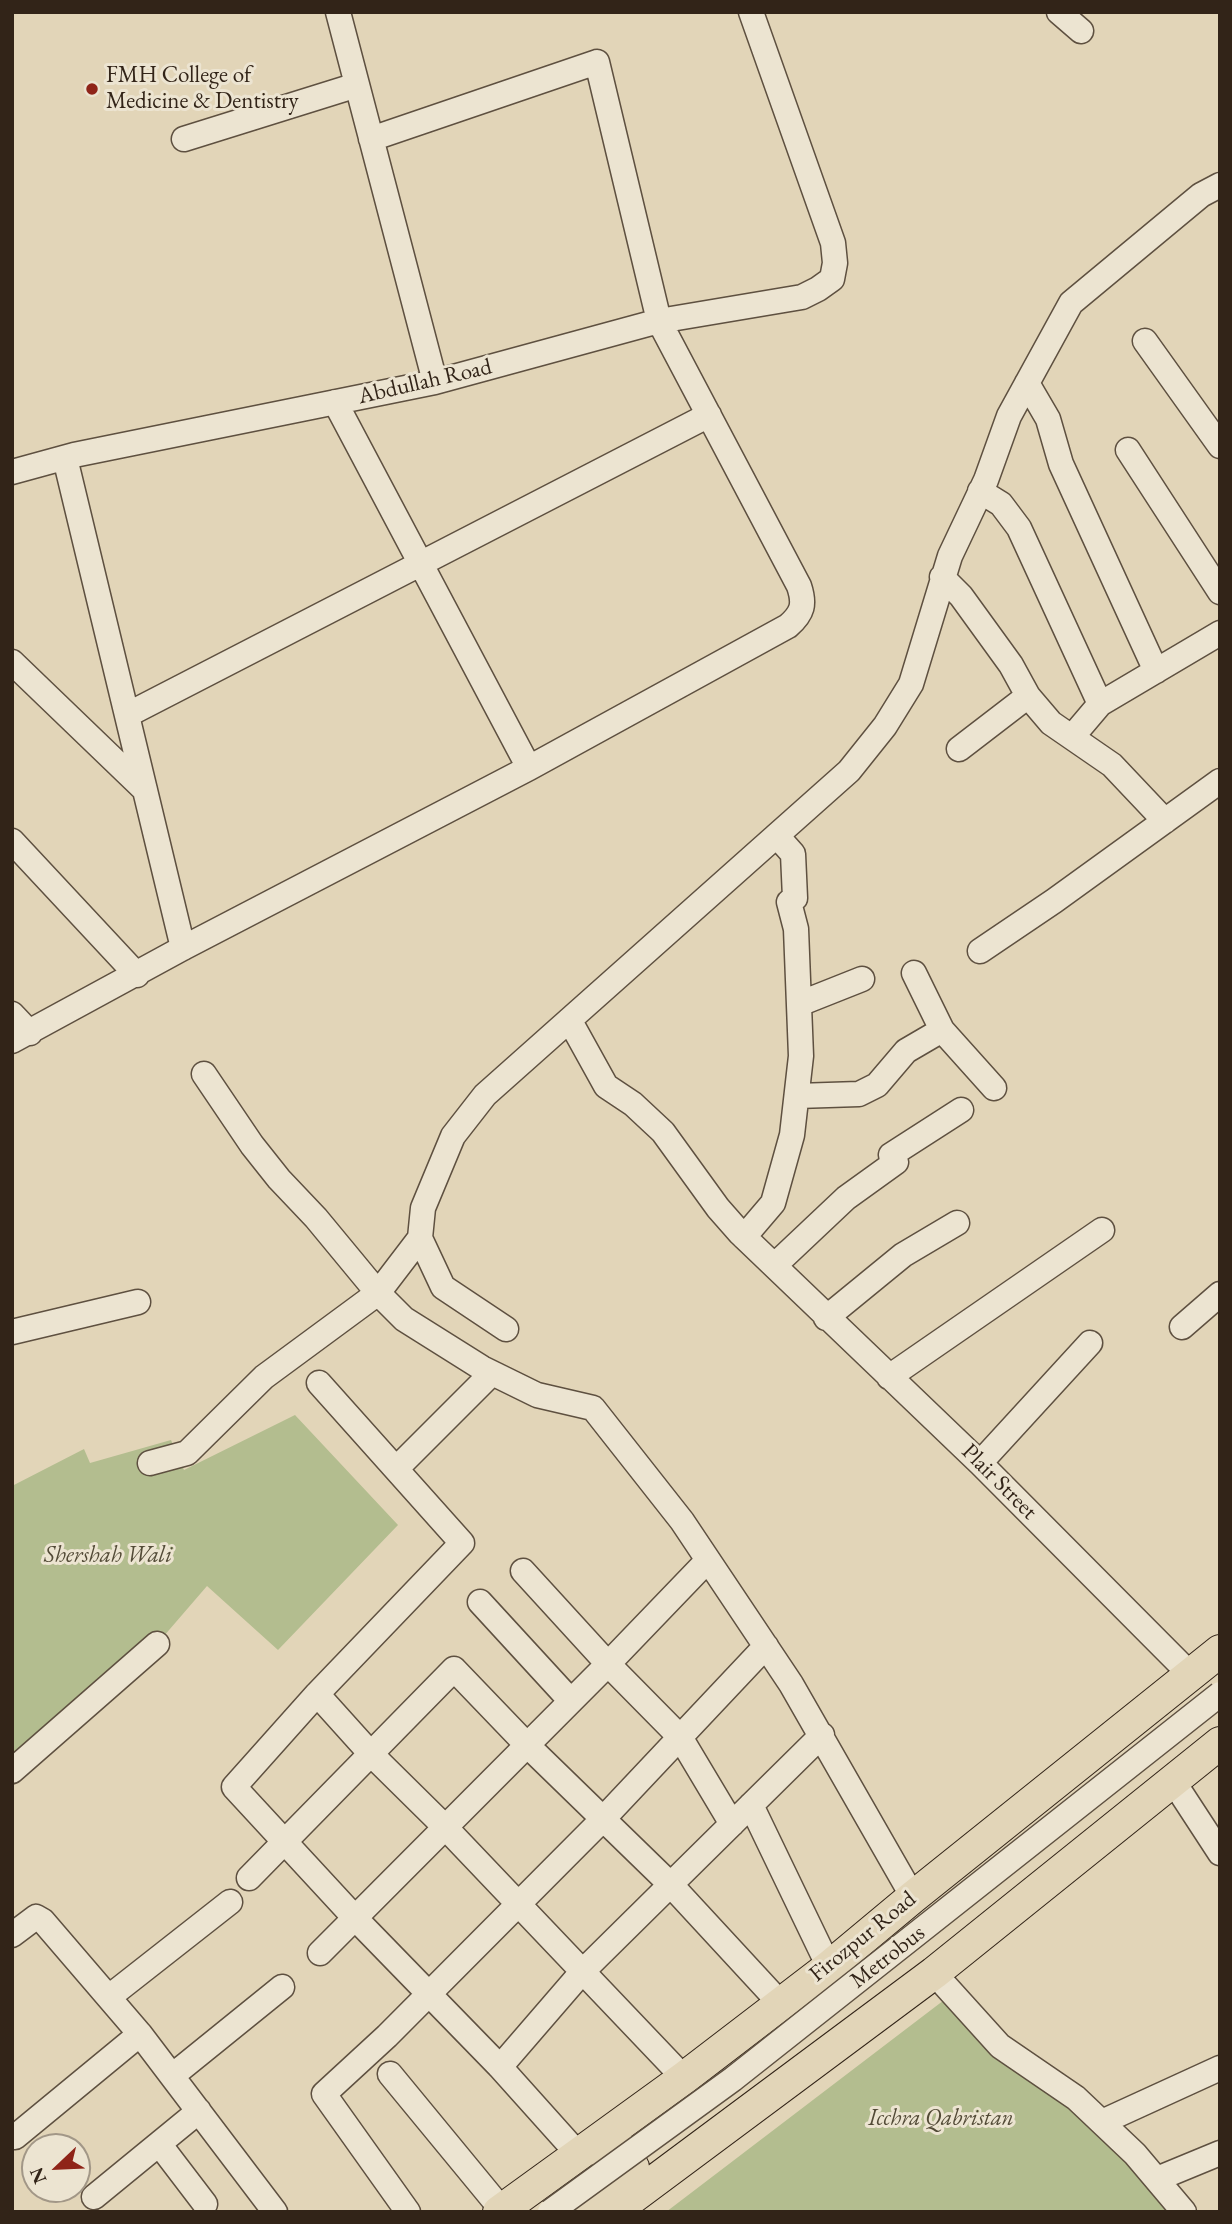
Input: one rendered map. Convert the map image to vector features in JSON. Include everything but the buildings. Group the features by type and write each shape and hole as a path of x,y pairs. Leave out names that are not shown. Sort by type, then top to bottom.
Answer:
{"main road":[{"name":"Firozpur Road","path":"506,2211 830,1966 1220,1651"},
{"path":"613,2212 934,1973 1220,1743"},
{"path":"830,1966 787,2010 650,2115 636,2136 649,2154 662,2157 674,2152 810,2047 853,2035"},
{"path":"506,2211 606,2148 620,2148 633,2167 629,2182 589,2212"}],"street":[{"path":"338,12 435,382"},
{"name":"Abdullah Road","path":"12,472 65,458 435,382 659,321 802,296 818,289 832,279 835,263 833,243 751,12"},
{"path":"1059,12 1081,32"},
{"path":"12,1014 21,1037 183,948 529,768 788,626 799,617 804,602 799,586 659,321 597,62 371,139"},
{"path":"184,139 357,85"},
{"path":"506,1329 443,1287 420,1238 423,1208 453,1136 485,1095 849,771 885,726 911,684 950,556 980,491 1009,416 1071,303 1202,195 1220,185"},
{"path":"1145,341 1220,446"},
{"path":"1027,383 1048,419 1061,464 1156,671"},
{"path":"335,402 529,768"},
{"path":"127,715 709,415"},
{"path":"1128,450 1220,592"},
{"path":"65,458 183,948"},
{"path":"980,491 1001,504 1019,528 1100,704"},
{"path":"942,577 968,606 1011,665 1028,696 1051,723 1112,765 1165,821"},
{"path":"1072,737 1100,704 1220,633"},
{"path":"12,662 145,791"},
{"path":"959,749 1028,696"},
{"path":"981,951 1219,784"},
{"path":"744,1237 773,1203 792,1135 801,1056 796,929 789,902 795,898 793,855 777,835"},
{"path":"12,841 137,975"},
{"path":"914,973 942,1030 994,1088"},
{"path":"799,1004 862,979"},
{"name":"Plair Street","path":"569,1021 606,1086 633,1104 663,1132 718,1208 744,1237 981,1463 1190,1674"},
{"path":"797,1096 859,1094 877,1085 906,1051 942,1030"},
{"path":"204,1074 272,1170 378,1293 404,1319 492,1373 537,1395 593,1408 682,1521 766,1646 822,1735 913,1897"},
{"path":"775,1265 846,1198 896,1161 891,1155 961,1110"},
{"path":"826,1318 903,1255 957,1223"},
{"path":"889,1377 1102,1230"},
{"path":"150,1463 187,1453 264,1377 378,1293 420,1238"},
{"path":"1182,1327 1220,1294"},
{"path":"12,1332 138,1302"},
{"path":"981,1463 1090,1343"},
{"path":"396,1469 492,1373"},
{"path":"319,1383 462,1543 317,1694 234,1787 355,1918 500,2067 578,2154"},
{"path":"320,1953 708,1560"},
{"path":"523,1571 608,1664 680,1737 732,1824"},
{"path":"480,1602 570,1700"},
{"path":"12,1771 157,1644"},
{"path":"408,2212 324,2094 387,2036 603,1819 766,1646"},
{"path":"249,1878 454,1669 526,1744 671,1885 780,2003"},
{"path":"317,1694 371,1754 445,1827 684,2077"},
{"name":"Metrobus","path":"550,2212 733,2079 1220,1694"},
{"path":"500,2067 582,1972 822,1735"},
{"path":"1173,1781 1220,1853"},
{"path":"751,1805 830,1966"},
{"path":"109,1997 230,1902"},
{"path":"12,1935 36,1917 43,1922 141,2034 275,2212"},
{"path":"934,1973 1000,2046 1076,2098 1102,2122 1157,2179 1184,2212"},
{"path":"172,2076 282,1987"},
{"path":"15,2137 141,2034"},
{"path":"1102,2122 1220,2068"},
{"path":"390,2074 506,2211"},
{"path":"94,2197 199,2111"},
{"path":"160,2145 203,2209"},
{"path":"1157,2179 1220,2153"}],"green space":[{"name":"Shershah Wali","path":"295,1415 398,1525 278,1650 207,1586 157,1644 12,1771 12,1486 84,1449 90,1463 171,1440 184,1470"},
{"name":"Icchra Qabristan","path":"952,1994 1184,2212 666,2212"}],"place":[{"name":"FMH College of Medicine & Dentistry","path":"92,89"}]}
